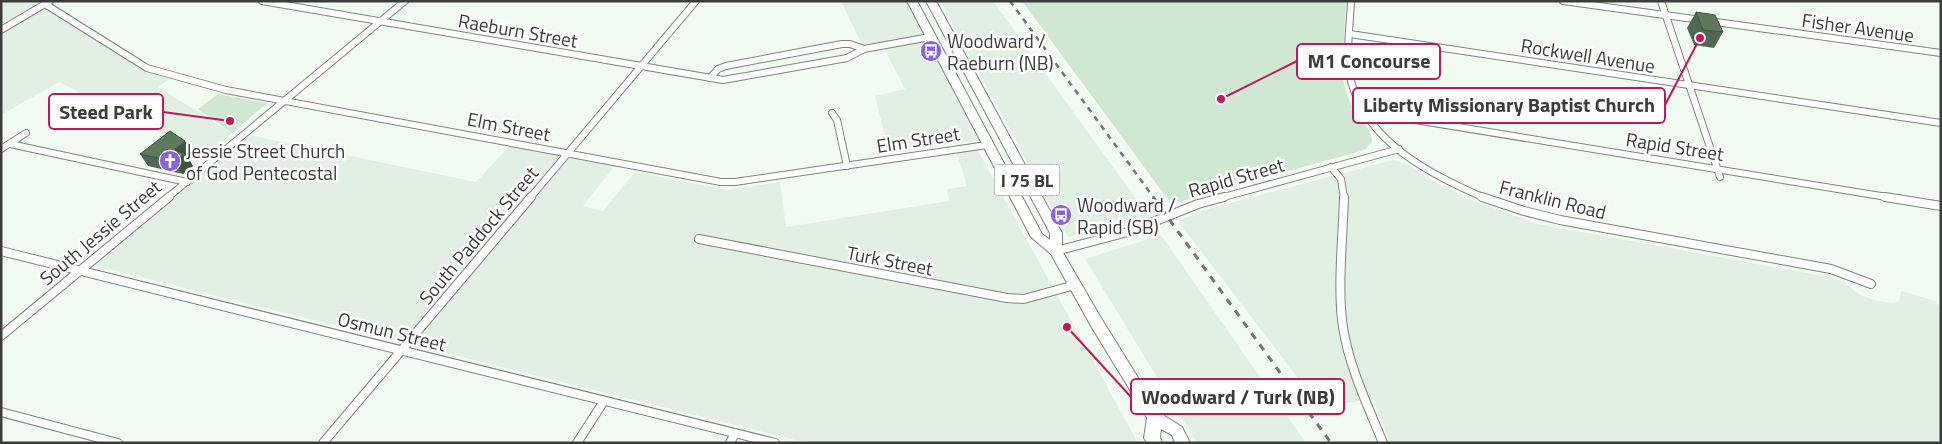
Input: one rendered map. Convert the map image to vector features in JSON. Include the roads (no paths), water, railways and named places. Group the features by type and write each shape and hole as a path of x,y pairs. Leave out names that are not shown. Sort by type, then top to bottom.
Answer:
{"main road":[{"name":"I 75 BL","path":"912,1 1037,237 1056,251 1155,417 1176,432 1183,443"},
{"path":"923,1 926,6 938,13"},
{"name":"I 75 BL","path":"931,1 1056,233 1056,251"},
{"path":"930,37 940,40 957,74 965,75 969,72"},
{"path":"1155,417 1152,438 1155,443"}],"street":[{"name":"Raeburn Street","path":"262,1 710,78 734,80 848,58 864,50 930,37"},
{"name":"South Jessie Street","path":"1,336 405,1"},
{"name":"South Paddock Street","path":"323,443 696,1"},
{"name":"Franklin Road","path":"1351,1 1349,71 1354,92 1370,120 1399,148 1430,170 1460,187 1494,202 1531,214 1569,223 1830,269 1871,284"},
{"name":"Fisher Avenue","path":"1563,1 1941,54"},
{"path":"1661,1 1720,178"},
{"path":"1,30 47,3"},
{"name":"Elm Street","path":"47,3 151,70 226,90 726,182 987,145"},
{"name":"Rockwell Avenue","path":"1350,34 1941,123"},
{"name":"Raeburn Street","path":"710,78 718,69 726,66 832,46 847,44 864,50"},
{"path":"832,113 837,120 847,166"},
{"name":"Rapid Street","path":"1403,118 1941,206"},
{"path":"1,149 26,133"},
{"path":"10,144 187,182"},
{"name":"Rapid Street","path":"1056,251 1128,232 1198,204 1399,148"},
{"path":"1331,167 1341,178 1344,190 1341,306 1343,328 1355,371 1383,443"},
{"name":"Turk Street","path":"699,240 1007,298 1024,299 1075,285"},
{"name":"Osmun Street","path":"1,250 775,443"},
{"path":"578,443 604,401"},
{"path":"1,412 118,443"},
{"path":"730,443 735,433"}],"railway":[{"path":"1010,1 1154,198"},
{"path":"1153,197 1331,443"}],"place":[{"name":"Liberty Missionary Baptist Church","path":"1700,38"},
{"name":"Woodward / Raeburn (NB)","path":"931,51"},
{"name":"M1 Concourse","path":"1221,99"},
{"name":"Steed Park","path":"230,121"},
{"name":"Jessie Street Church of God Pentecostal","path":"170,161"},
{"name":"Woodward / Rapid (SB)","path":"1061,215"},
{"name":"Woodward / Turk (NB)","path":"1067,327"}]}
